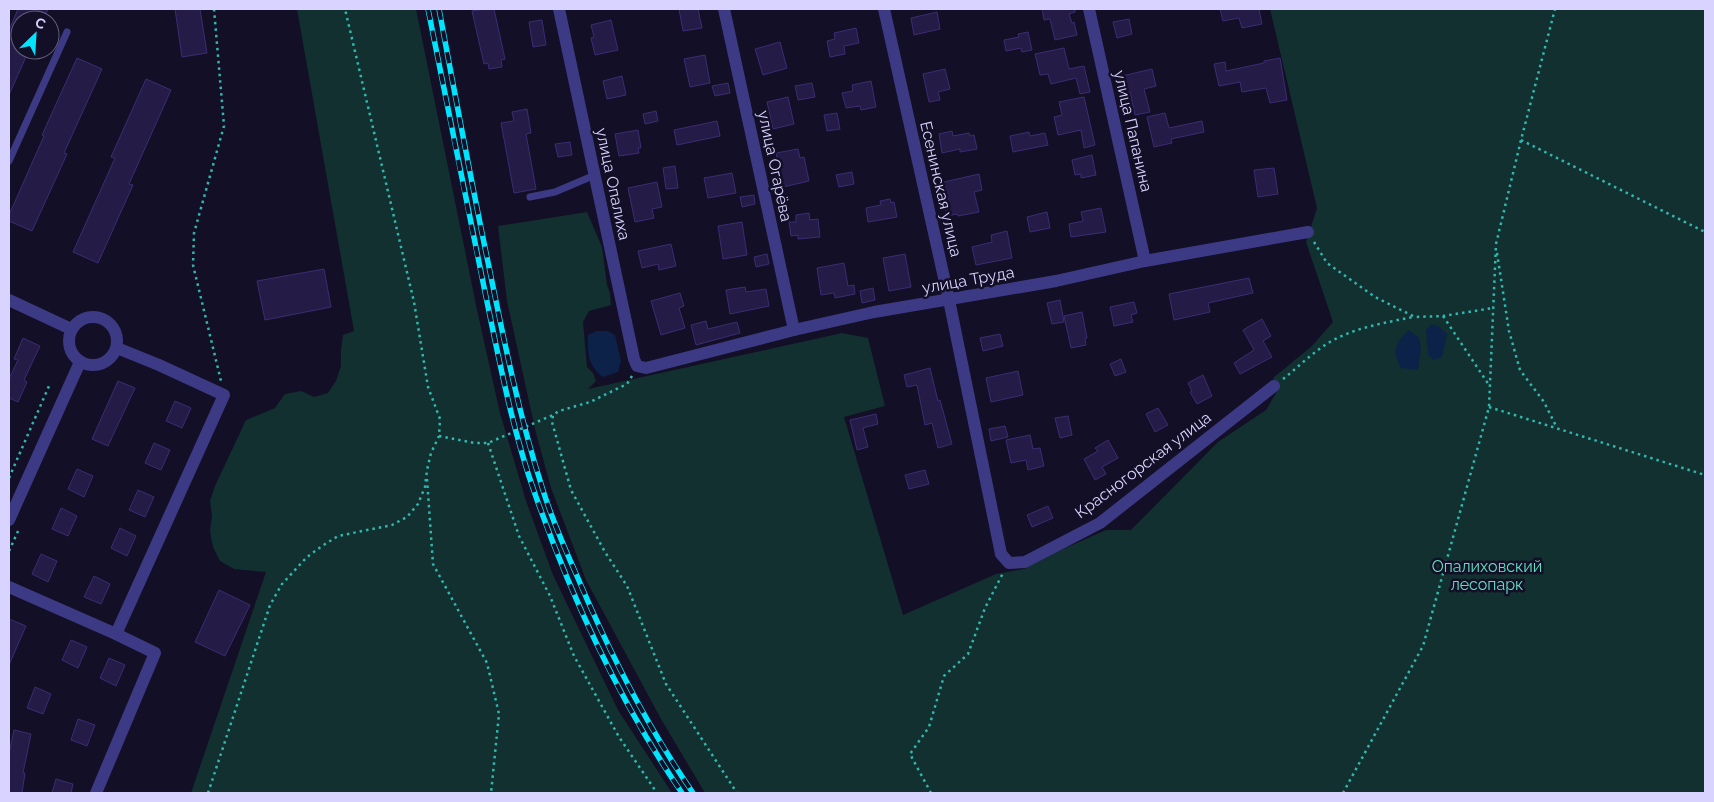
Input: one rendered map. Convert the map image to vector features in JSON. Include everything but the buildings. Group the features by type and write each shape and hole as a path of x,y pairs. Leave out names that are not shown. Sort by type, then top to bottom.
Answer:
{"street":[{"name":"улица Опалиха","path":"559,9 637,366"},
{"name":"улица Огарёва","path":"724,9 794,330"},
{"name":"Есенинская улица","path":"884,9 1005,559"},
{"name":"улица Папанина","path":"1089,9 1145,261"},
{"name":"улица Труда","path":"637,366 646,368 794,330 874,312 1056,281 1145,261 1308,232"},
{"path":"9,300 71,329"},
{"path":"95,316 109,321 117,333 117,348 109,360 95,366 80,362 71,353 68,341 71,329 81,318 95,316"},
{"path":"116,634 224,394 159,364 117,348"},
{"path":"9,520 80,362"},
{"name":"Красногорская улица","path":"1005,559 1025,562 1100,523 1274,386"},
{"path":"9,587 155,653 96,793"}],"lane":[{"path":"9,161 67,32"},
{"path":"530,197 555,192 595,174"}],"path":[{"path":"214,9 224,126 194,233 193,265 224,394"},
{"path":"208,793 270,605 282,584 307,557 338,536 392,525 408,517 418,504 425,487 431,453 438,436 440,420 428,388 414,302 345,9"},
{"path":"1343,793 1423,646 1489,407 1496,244 1555,9"},
{"path":"1521,140 1705,232"},
{"path":"1308,232 1328,263 1374,297 1415,317"},
{"path":"1496,244 1508,331 1520,370 1544,402 1557,428"},
{"path":"1274,386 1326,344 1351,332 1415,317 1443,316 1494,308"},
{"path":"1443,316 1490,385"},
{"path":"438,436 476,443 488,442 559,411 590,402 628,384 637,366"},
{"path":"9,478 49,386"},
{"path":"1489,407 1705,475"},
{"path":"553,415 552,422 571,490 605,552 627,586 666,684 737,793"},
{"path":"488,442 519,536 550,596 574,656 618,737 657,793"},
{"path":"427,470 433,564 487,664 500,714 491,793"},
{"path":"932,793 910,754 929,727 944,676 968,654 1005,559"}],"green space":[{"path":"297,9 416,9 477,310 500,413 526,501 553,575 618,710 672,793 191,793 266,572 234,569 220,561 213,547 210,531 212,516 210,501 215,486 246,420 275,408 285,394 301,391 314,397 328,393 336,381 341,366 343,335 354,331"},
{"name":"Опалиховский лесопарк","path":"1270,9 1705,9 1705,793 705,793 661,719 586,580 551,488 535,429 507,301 498,226 587,212 602,247 611,305 589,311 583,322 587,367 593,373 596,381 588,389 842,333 868,338 885,406 844,417 903,615 996,574 1024,569 1106,530 1131,530 1218,442 1266,410 1278,390 1273,378 1312,346 1333,322 1306,242 1317,208"}],"water":[{"path":"1431,324 1438,326 1447,334 1442,357 1433,360 1428,355 1426,331"},
{"path":"1409,330 1419,338 1421,349 1418,370 1401,368 1396,357 1396,347"},
{"path":"597,331 608,331 615,335 621,361 618,372 603,377 591,364 588,353 588,335"}],"railway":[{"path":"428,9 501,368 513,419 535,494 565,572 599,648 638,722 682,793"},
{"path":"439,9 506,350 526,433 546,498 567,554 616,660 660,742 693,793"}]}
